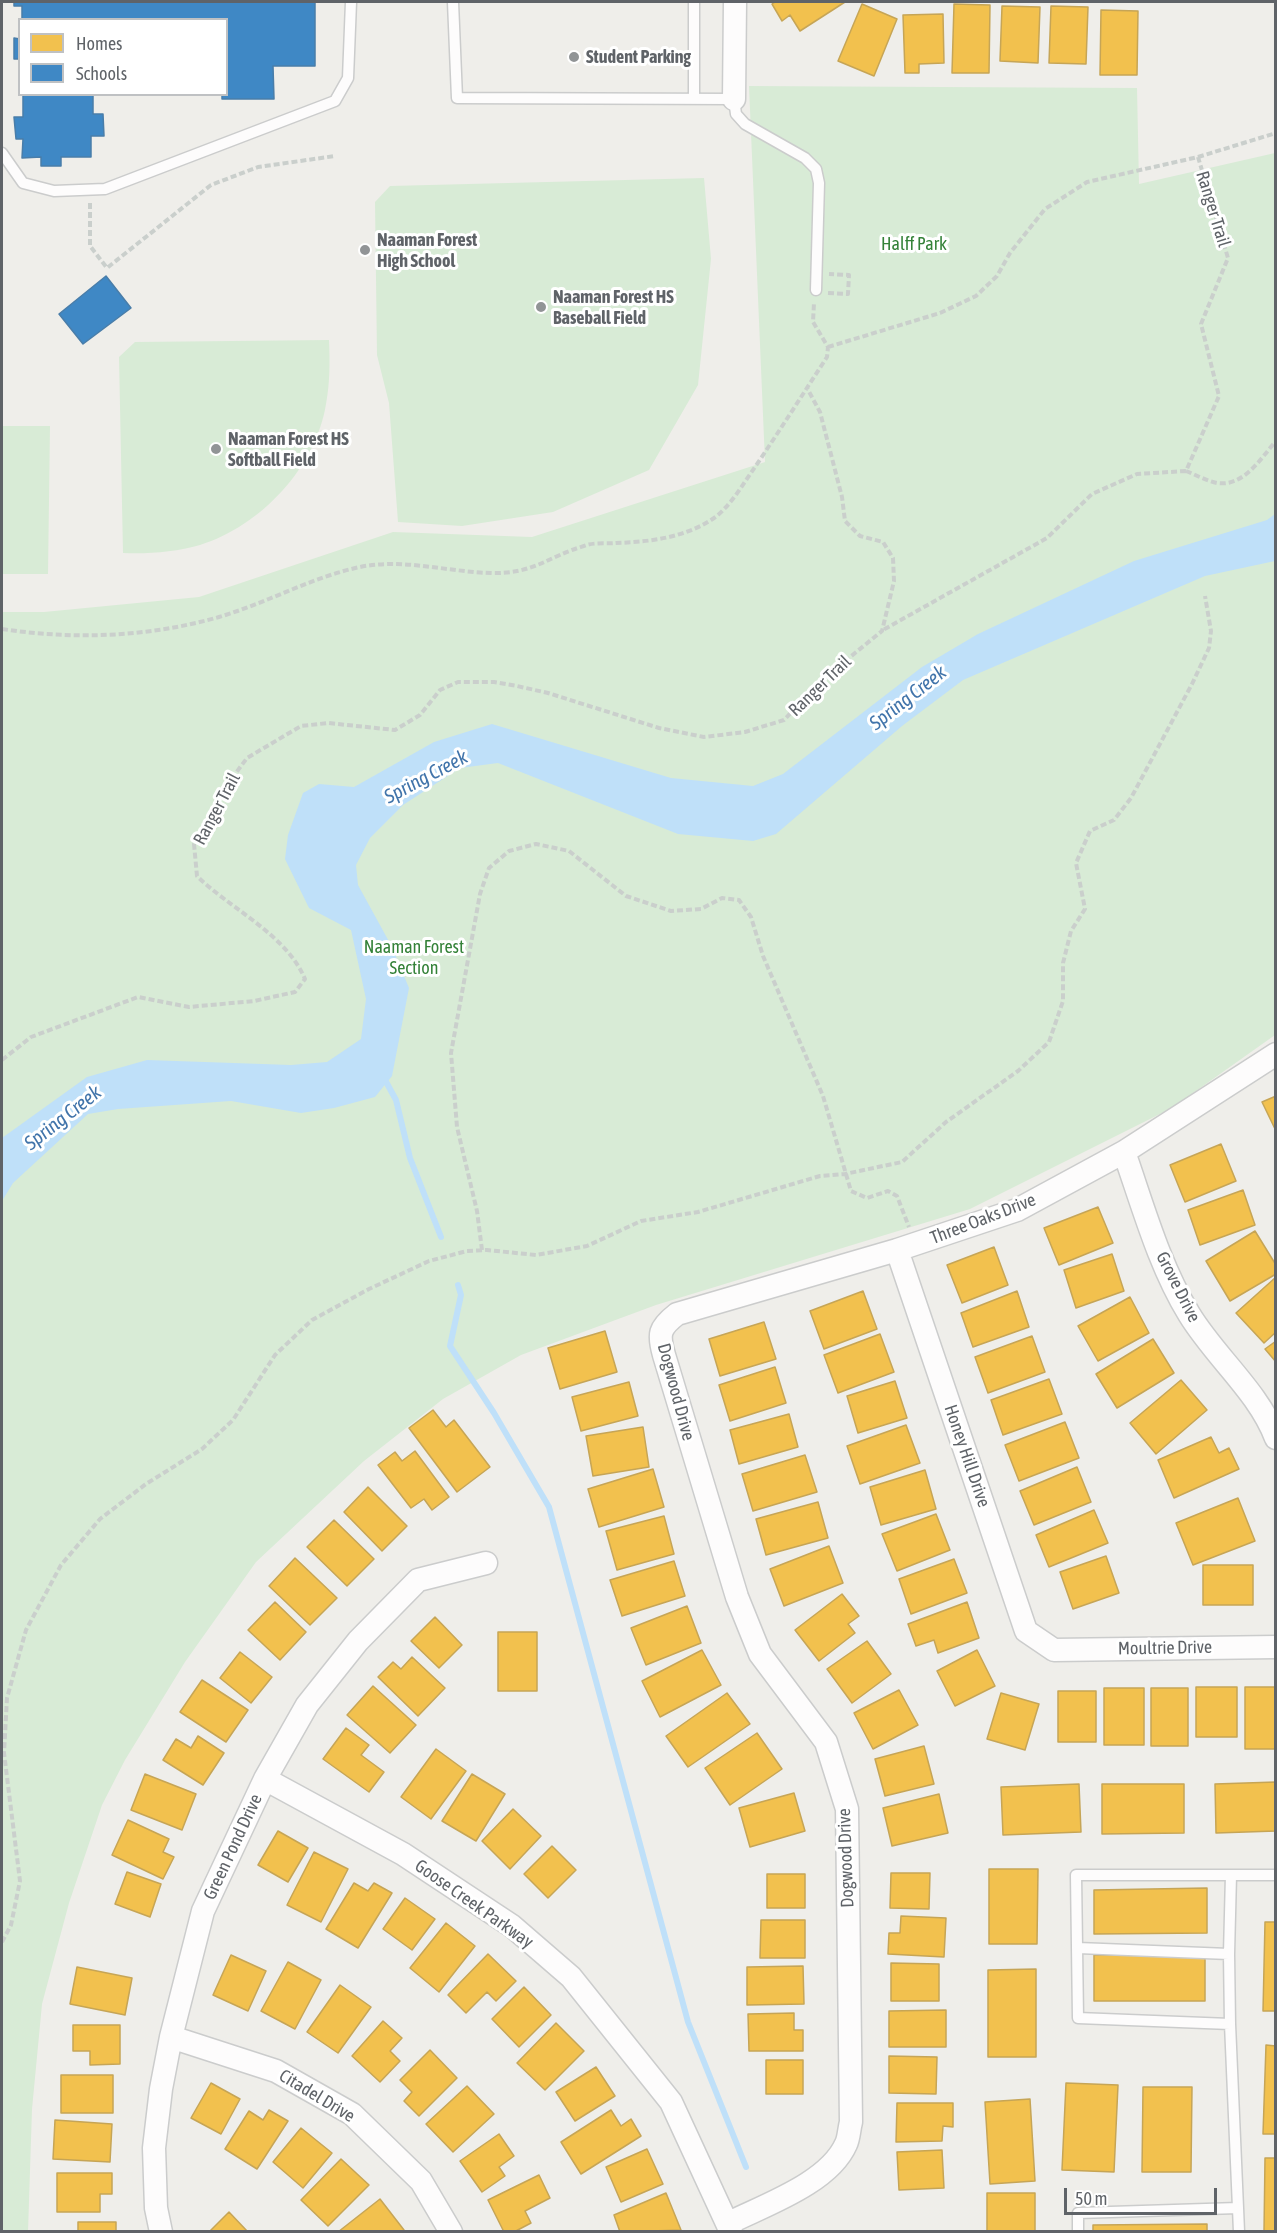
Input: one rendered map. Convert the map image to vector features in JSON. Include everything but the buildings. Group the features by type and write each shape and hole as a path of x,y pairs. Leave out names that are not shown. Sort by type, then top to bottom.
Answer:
{"street":[{"path":"734,99 735,2"},
{"name":"Three Oaks Drive","path":"664,1324 677,1314 897,1250 1017,1210 1124,1152 1275,1054"},
{"name":"Grove Drive","path":"1124,1152 1167,1271 1190,1315 1241,1381 1270,1425 1275,1438"},
{"name":"Honey Hill Drive","path":"897,1250 1026,1630 1054,1650"},
{"name":"Dogwood Drive","path":"664,1324 660,1340 662,1348 737,1597 760,1654 826,1742 847,1809 851,2122 847,2143 836,2161 819,2176 730,2228"},
{"name":"Green Pond Drive","path":"161,2232 156,2208 154,2148 161,2088 171,2037 203,1911 265,1779 307,1705 358,1641 418,1580 486,1563"},
{"name":"Moultrie Drive","path":"1054,1650 1275,1647"},
{"name":"Goose Creek Parkway","path":"265,1779 403,1854 512,1926 571,1977 670,2102 730,2228"},
{"name":"Citadel Drive","path":"171,2037 276,2071 352,2114 421,2181 452,2232"}],"lane":[{"path":"2,153 23,183 54,191 105,189 335,101 348,78 351,2"},
{"path":"453,2 457,98 734,99 736,114 745,124 805,158 816,169 819,183 815,292"},
{"path":"694,2 694,99"},
{"path":"1230,2024 1078,2018 1076,1875 1275,1875"},
{"path":"1231,1875 1230,2024 1239,2232"},
{"path":"1078,1948 1230,1954"},
{"path":"1078,2232 1078,2212 1238,2208"}],"path":[{"path":"1197,157 1275,133"},
{"path":"89,190 90,246 107,268 210,185 258,166 335,156"},
{"name":"Ranger Trail","path":"2,1060 31,1037 138,997 189,1007 254,1001 295,992 304,978 300,966 244,911 213,891 197,876 194,844 224,789 247,758 301,726 328,723 395,730 420,715 440,690 458,682 494,682 548,693 591,709 693,735 704,737 745,732 784,720 822,680 882,631 1047,538 1092,494 1137,474 1186,471 1219,396 1201,324 1228,258 1197,157 1087,182 1046,209 1010,253 998,276 976,296 940,313 828,346"},
{"path":"2,629 106,636 172,628 220,616 332,575 362,567 385,565 492,573 518,572 544,565 585,545 652,541 686,532 712,520 736,494 827,357 828,346 813,322 815,292 848,294 849,275 828,274"},
{"path":"807,388 820,412 842,497 845,521 860,536 883,542 893,558 894,581 882,631"},
{"path":"1186,471 1219,483 1242,478 1275,441"},
{"path":"2,1942 11,1925 20,1881 4,1754 7,1698 26,1630 61,1565 100,1519 146,1484 202,1449 232,1420 275,1355 312,1320 429,1261 482,1250 536,1255 587,1245 641,1221 698,1212 820,1176 845,1174 902,1162 946,1122 1018,1071 1049,1042 1063,1001 1063,963 1071,931 1085,909 1076,863 1090,831 1114,820 1131,798 1209,648 1211,631 1205,596"},
{"path":"482,1250 477,1211 458,1127 451,1053 480,894 489,868 509,851 536,844 569,851 626,896 671,911 701,909 722,898 739,900 751,917 764,957 823,1096 851,1191 867,1198 888,1191 897,1196 910,1230"}],"green space":[{"name":"Naaman Forest Section","path":"749,86 1137,88 1139,184 1275,153 1275,1035 1172,1108 970,1209 656,1305 521,1355 443,1399 364,1461 256,1562 185,1662 125,1760 102,1805 69,1903 42,2004 32,2109 28,2232 2,2231 2,612 44,612 199,597 393,532 532,537 765,462"},
{"name":"Naaman Forest HS Baseball Field","path":"704,178 711,259 698,385 649,470 553,512 462,526 398,522 389,403 377,355 375,202 390,186"},
{"name":"Naaman Forest HS Softball Field","path":"329,340 328,388 320,427 311,450 282,491 244,524 200,545 162,552 123,553 119,357 135,342"},
{"path":"2,426 50,426 48,574 2,574"}],"water":[{"name":"Spring Creek","path":"1275,514 1275,561 1205,576 963,680 902,726 776,834 753,841 678,834 498,763 460,768 403,805 370,838 356,865 358,885 392,947 409,988 392,1076 375,1097 334,1108 301,1113 231,1101 118,1109 88,1114 13,1183 2,1201 2,1138 87,1077 147,1060 291,1065 327,1062 361,1039 366,999 351,930 309,908 285,859 288,835 303,793 319,784 354,787 434,742 492,724 671,778 753,786 783,774 922,667 978,634 1134,561 1267,520"}],"waterway":[{"path":"384,1078 396,1100 410,1158 441,1237"},
{"path":"458,1285 461,1295 450,1346 494,1413 549,1507 688,2022 746,2167"}],"place":[{"name":"Student Parking","path":"574,57"},
{"name":"Naaman Forest High School","path":"365,250"},
{"name":"Naaman Forest HS Baseball Field","path":"541,307"},
{"name":"Naaman Forest HS Softball Field","path":"216,449"}],"park label":[{"name":"Halff Park","path":"914,244"}]}
